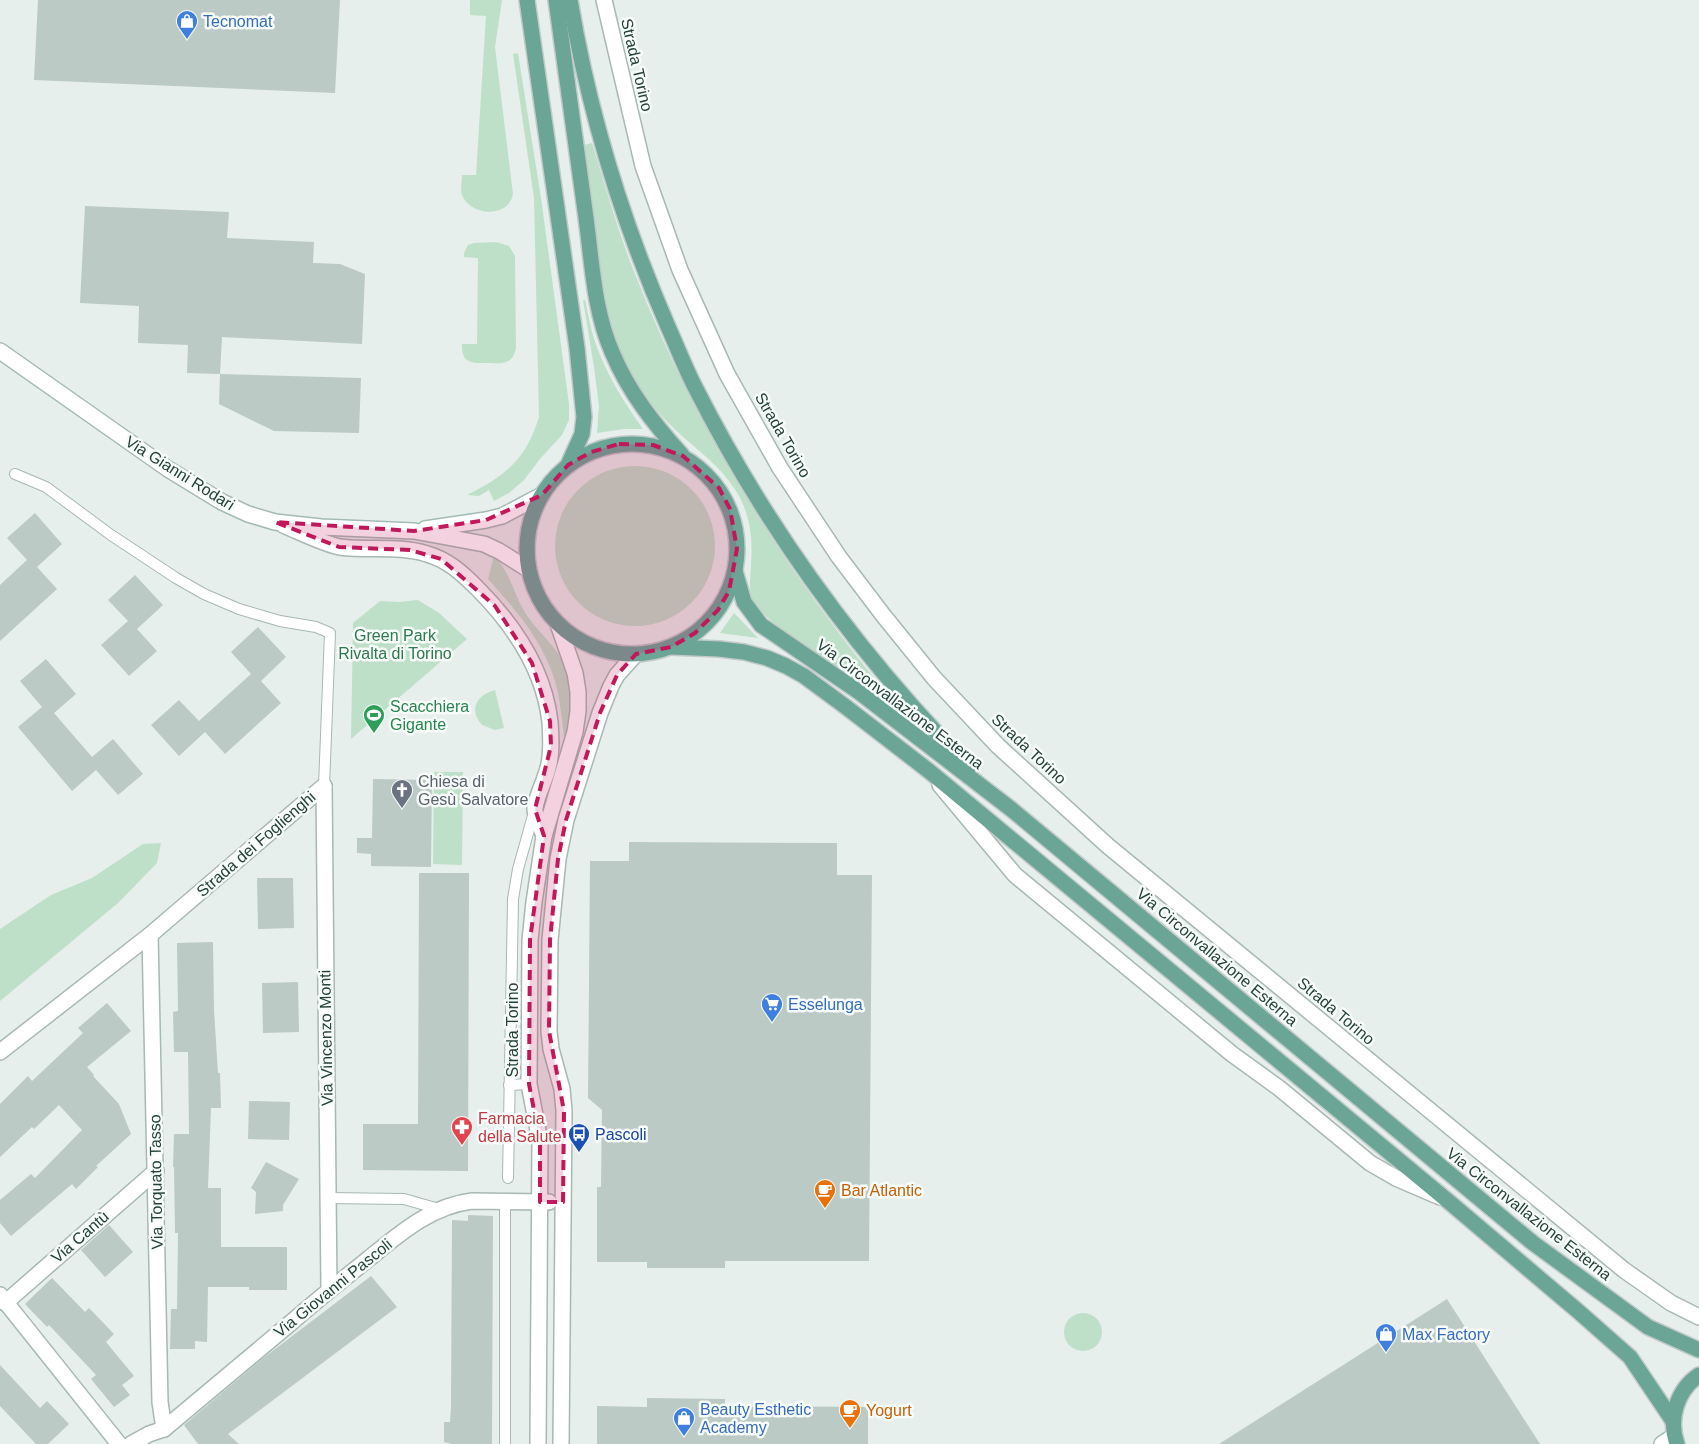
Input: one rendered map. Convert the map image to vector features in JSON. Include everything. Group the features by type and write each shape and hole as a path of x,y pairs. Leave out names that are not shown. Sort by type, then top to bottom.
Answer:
{"main road":[{"path":"527,0 577,348 584,417 582,434 568,465"},
{"path":"556,0 591,253 603,326 611,350 624,379 661,431 683,456 700,468 719,488 730,509 736,533 735,571 729,591 718,610 695,633 671,647"},
{"path":"570,0 576,40 595,120 631,234 650,286 696,389 749,484 812,581 894,686 926,723 1011,809"},
{"path":"683,456 653,445 619,444 591,452 568,465 549,485 532,516 527,541 529,570 542,604 558,624 582,642 610,652 636,654 671,647 719,649 744,652 767,658 804,676 846,706 929,771 1448,1200 1630,1357 1672,1436"},
{"name":"Via Circonvallazione Esterna","path":"735,571 744,602 761,625 859,692 1011,809 1533,1243 1648,1327 1699,1350"},
{"path":"1672,1436 1676,1404 1684,1389 1699,1375"}],"street":[{"name":"Strada Torino","path":"604,0 643,166 680,270 727,374 780,468 839,556 934,678 998,746 1108,846 1624,1270 1671,1303 1699,1317"},
{"name":"Via Gianni Rodari","path":"0,352 168,469 222,502 248,514 275,522 321,527 414,531 484,544 529,570"},
{"name":"Via Gianni Rodari","path":"414,531 502,516 542,495"},
{"path":"275,522 339,547 410,550 434,556 453,566 495,606 518,635 532,663 542,690 550,721 551,746 549,766 535,809 544,836"},
{"name":"Strada Torino","path":"538,1444 540,1141 528,1084 530,940 544,836 575,732 578,711 575,673 558,624"},
{"path":"561,1444 564,1112 562,1089 551,1049 549,1032 550,940 558,859 566,820 600,713 611,686 617,675 636,654"},
{"path":"929,771 992,849 1022,881 1232,1054 1279,1088 1370,1163 1396,1178 1448,1200"},
{"name":"Strada dei Foglienghi","path":"0,1052 150,935 324,786"},
{"name":"Via Vincenzo Monti","path":"324,786 329,1290"},
{"name":"Via Torquato Tasso","path":"150,935 160,1402 164,1429"},
{"name":"Via Cantù","path":"3,1299 156,1171"},
{"name":"Via Giovanni Pascoli","path":"131,1444 154,1439 329,1290 401,1233 439,1209 460,1202 472,1201 563,1202"},
{"path":"3,1299 120,1444"}],"lane":[{"name":"Strada dei Foglienghi","path":"16,474 46,487 111,535 204,594 239,609 280,621 316,627 330,632 324,786"},
{"name":"Strada Torino","path":"508,1178 513,899 518,869 535,809"},
{"path":"509,1085 528,1084"},
{"path":"327,1198 404,1198 439,1209"},
{"path":"505,1444 506,1201"}],"highlighted area":[{"path":"619,444 653,445 683,456 719,488 730,509 737,549 729,591 718,610 695,633 671,647 636,654 617,675 600,713 566,820 558,859 550,940 549,1031 564,1111 563,1202 540,1202 540,1141 529,1084 530,940 544,836 535,809 551,746 550,721 532,663 495,606 441,559 410,550 339,547 275,522 414,531 486,520 542,495 568,465 591,452"}],"green space":[{"path":"470,0 502,0 495,47 513,194 509,203 503,208 487,212 478,210 470,205 464,199 461,191 462,175 476,175 486,16 470,15"},
{"path":"518,53 541,198 569,404 569,420 562,435 524,480 509,493 494,501 489,490 479,496 467,495 493,481 513,465 528,444 539,417 534,198 513,54"},
{"path":"592,143 616,222 633,269 687,390 718,449 788,562 826,616 909,720 867,688 784,631 759,608 752,598 750,585 752,555 750,526 741,499 718,468 675,429 648,400 625,362 613,332 602,276 584,145"},
{"path":"496,242 509,246 515,256 516,349 511,359 504,363 474,363 464,356 462,344 477,344 478,258 464,257 464,253 468,245"},
{"path":"583,300 585,300 594,339 603,363 643,429 624,429 597,433 599,406"},
{"path":"643,466 673,475 692,489 702,501 709,515 714,530 714,562 709,577 702,591 692,603 680,613 658,623 643,626 627,626 612,623 590,613 568,591 556,562 555,538 558,523 568,501 590,479 619,467"},
{"path":"494,556 507,574 526,614 556,651 569,674 572,693 571,722 568,739 564,738 557,688 543,652 518,614 488,579"},
{"name":"Green Park Rivalta di Torino","path":"418,600 439,613 467,639 351,739 353,623 380,601"},
{"path":"734,613 758,638 720,633"},
{"path":"495,690 504,728 495,730 482,725 475,708 476,703 483,695"},
{"path":"434,772 463,772 462,865 433,864"},
{"path":"161,843 157,863 118,903 0,1001 0,929 51,895 92,878 143,844"},
{"path":"1083,1313 1090,1314 1096,1319 1101,1325 1101,1339 1096,1345 1090,1350 1083,1351 1076,1350 1070,1345 1065,1339 1064,1332 1065,1325 1070,1319 1076,1314"}],"building":[{"name":"Tecnomat","path":"38,0 340,0 335,93 34,80"},
{"path":"85,206 229,212 227,238 314,242 313,263 340,264 365,274 362,344 222,337 220,374 187,373 188,345 138,343 139,306 80,303"},
{"path":"220,374 361,378 359,433 274,431 219,404"},
{"path":"35,513 62,544 37,567 57,589 0,641 0,585 27,560 7,538"},
{"path":"135,575 163,605 137,629 157,651 129,676 101,645 128,621 108,600"},
{"path":"258,627 286,657 261,681 281,703 225,754 205,732 179,756 151,725 179,700 199,721 251,674 231,652"},
{"path":"46,659 76,694 54,713 92,757 113,739 143,774 118,795 96,770 72,791 18,727 42,707 20,681"},
{"name":"Chiesa di Gesù Salvatore","path":"373,779 432,780 431,867 371,866 371,854 357,853 357,838 372,838"},
{"path":"629,842 837,843 837,875 872,875 869,1261 725,1261 725,1268 647,1268 647,1262 597,1262 597,1187 601,1187 602,1110 588,1098 590,861 629,861"},
{"path":"419,873 469,873 468,1171 363,1170 363,1124 418,1124"},
{"path":"257,878 293,878 294,928 258,929"},
{"path":"213,942 214,1010 221,1108 211,1108 208,1188 221,1188 221,1247 287,1247 287,1290 249,1290 249,1287 208,1287 207,1342 195,1341 195,1349 170,1349 171,1309 177,1309 178,1233 175,1233 174,1134 189,1134 188,1052 174,1052 173,1012 178,1011 177,943"},
{"path":"298,982 299,1032 263,1033 262,983"},
{"path":"107,1003 131,1031 87,1067 119,1104 131,1134 96,1166 98,1167 76,1189 72,1184 11,1236 0,1223 0,1200 31,1174 35,1178 82,1130 59,1105 0,1157 0,1104 28,1076 32,1081 83,1033 78,1028"},
{"path":"249,1101 290,1102 289,1140 248,1139"},
{"path":"266,1162 299,1179 283,1205 283,1211 255,1214 256,1192 251,1188"},
{"path":"468,1215 493,1216 492,1444 452,1444 444,1442 444,1422 450,1422 451,1407 452,1220 468,1221"},
{"path":"109,1225 133,1252 105,1277 81,1250"},
{"path":"371,1276 397,1307 228,1434 239,1444 198,1444 184,1425 262,1359"},
{"path":"52,1278 85,1312 89,1308 114,1334 106,1342 134,1376 122,1385 130,1395 114,1407 91,1379 96,1375 49,1325 47,1327 25,1304"},
{"path":"1447,1299 1540,1444 1219,1444"},
{"path":"0,1365 40,1408 47,1401 69,1424 48,1444 36,1444 0,1406"},
{"path":"647,1398 725,1399 725,1406 868,1407 868,1444 597,1444 597,1406 647,1407"}],"place":[{"name":"Tecnomat","path":"187,40"},
{"name":"Scacchiera Gigante","path":"374,734"},
{"name":"Chiesa di Gesù Salvatore","path":"402,809"},
{"name":"Esselunga","path":"772,1023"},
{"name":"Farmacia della Salute","path":"462,1146"},
{"name":"Pascoli","path":"579,1153"},
{"name":"Bar Atlantic","path":"825,1209"},
{"name":"Max Factory","path":"1386,1353"},
{"name":"Yogurt","path":"850,1429"},
{"name":"Beauty Esthetic Academy","path":"684,1437"}]}
